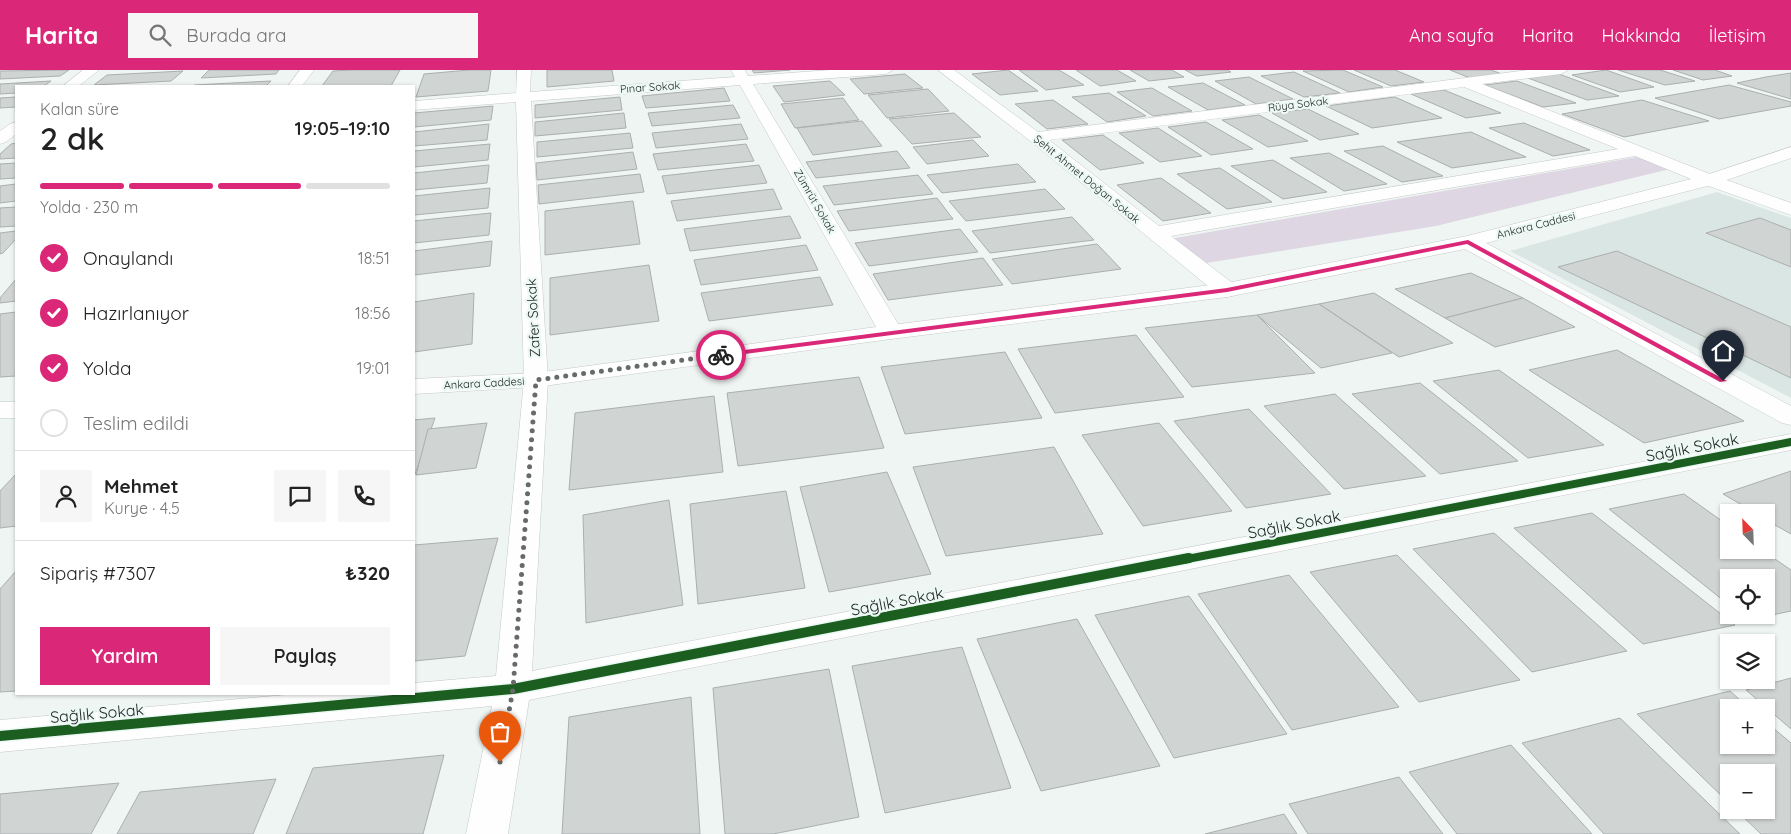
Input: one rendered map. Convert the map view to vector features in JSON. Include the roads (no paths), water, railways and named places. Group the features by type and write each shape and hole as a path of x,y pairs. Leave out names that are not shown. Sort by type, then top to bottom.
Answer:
{"street":[{"path":"71,85 92,70"},
{"path":"297,85 306,70"},
{"name":"Pınar Sokak","path":"415,105 523,83 886,70"},
{"name":"Şehit Ahmet Doğan Sokak","path":"945,70 1035,137 1227,290"},
{"path":"1435,70 1709,180 1791,209"},
{"name":"Rüya Sokak","path":"1035,137 1561,70"},
{"name":"Zümrüt Sokak","path":"741,75 892,332"},
{"name":"Zafer Sokak","path":"487,834 513,689 536,380 523,83"},
{"path":"5,137 15,128"},
{"path":"1154,233 1638,151"},
{"name":"Ankara Caddesi","path":"415,387 536,380 892,332 1227,290 1468,242 1709,180 1791,152"},
{"path":"1468,242 1791,418"},
{"path":"0,410 15,410"},
{"name":"Sağlık Sokak","path":"0,736 513,689 1791,442"}]}
